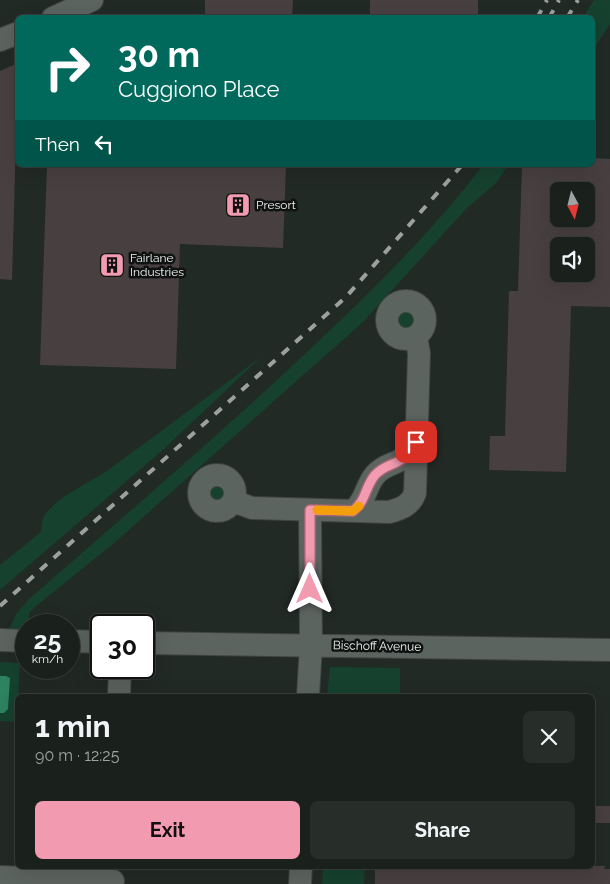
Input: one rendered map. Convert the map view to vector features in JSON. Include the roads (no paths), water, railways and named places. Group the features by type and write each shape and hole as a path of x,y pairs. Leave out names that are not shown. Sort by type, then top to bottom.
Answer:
{"street":[{"path":"60,15 92,0"},
{"path":"0,40 15,34"},
{"path":"233,502 252,508 353,511 397,510 412,500 415,493 419,354 416,337"},
{"path":"353,511 364,500 376,474 404,460 410,454 416,442"},
{"path":"308,694 310,510"},
{"path":"0,640 15,641"},
{"name":"Bischoff Avenue","path":"155,643 610,650"},
{"path":"119,694 120,679"},
{"path":"300,884 301,869"},
{"path":"0,877 113,877"}],"railway":[{"path":"539,15 547,0"},
{"path":"551,15 559,0"},
{"path":"569,15 578,0"},
{"path":"0,606 346,297 460,167"}],"place":[{"name":"Presort","path":"238,205"},
{"name":"Fairlane Industries","path":"112,265"}]}
